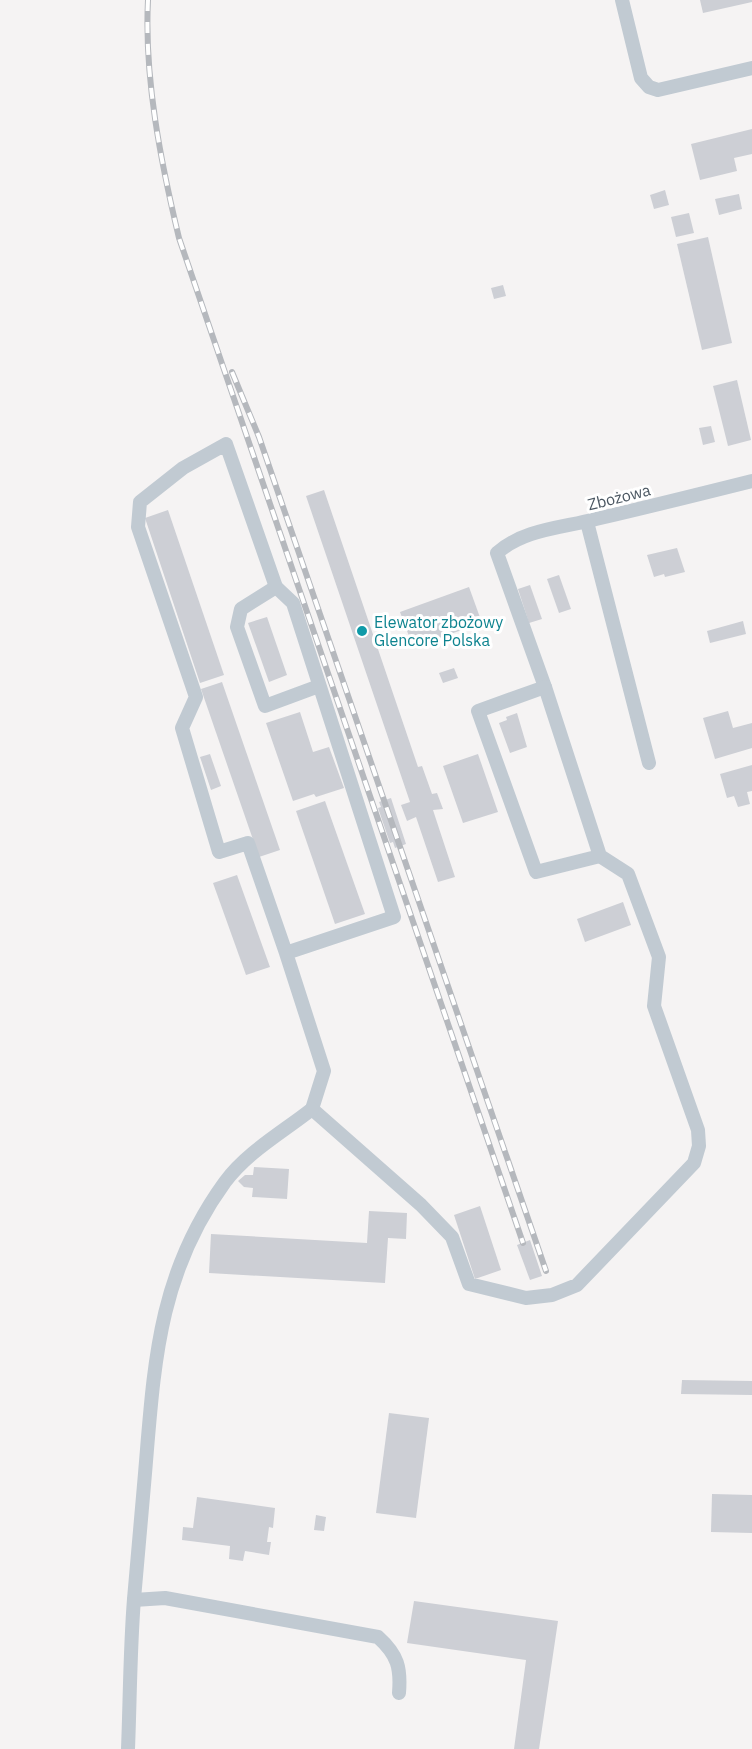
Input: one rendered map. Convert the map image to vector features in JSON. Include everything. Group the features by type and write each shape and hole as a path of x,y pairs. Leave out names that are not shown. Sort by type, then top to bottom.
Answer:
{"street":[{"path":"622,0 641,78 649,87 658,90 752,68"},
{"path":"128,1749 134,1600 153,1375 162,1321 178,1266 196,1227 216,1195 241,1163 312,1109 324,1071 248,843 219,852 182,728 196,697 138,527 140,502 183,468 226,444 276,587 293,603 394,917 286,953"},
{"name":"Zbożowa","path":"545,687 497,552 509,543 537,532 587,522 752,481"},
{"path":"587,522 649,763"},
{"path":"276,587 242,609 237,627 265,706 320,686"},
{"path":"312,1109 421,1205 452,1237 469,1284 526,1298 552,1295 577,1285 694,1163 699,1146 698,1130 654,1006 659,957 628,874 600,856 545,687 478,711 536,872 600,856"},
{"path":"134,1600 165,1598 378,1637 396,1658 400,1674 399,1693"}],"building":[{"path":"700,0 752,0 752,2 703,13"},
{"path":"752,129 752,154 734,158 737,171 700,180 691,144"},
{"path":"665,190 669,205 654,209 650,195"},
{"path":"739,194 742,209 719,215 715,199"},
{"path":"689,213 694,233 676,237 671,217"},
{"path":"708,237 732,343 702,350 677,244"},
{"path":"503,285 506,296 494,299 491,288"},
{"path":"737,380 751,440 728,446 713,386"},
{"path":"711,426 715,442 703,445 699,428"},
{"name":"Elewator zbożowy Glencore Polska","path":"324,490 418,767 422,766 432,794 437,793 443,809 433,810 455,877 438,882 416,817 407,821 401,805 410,802 306,496"},
{"path":"168,510 224,675 200,683 145,518"},
{"path":"677,548 685,572 654,577 647,555"},
{"path":"559,575 571,609 559,613 547,579"},
{"path":"530,585 542,619 529,623 518,589"},
{"path":"469,587 482,623 413,647 400,612"},
{"path":"267,617 287,675 269,682 248,623"},
{"path":"743,621 746,634 710,643 707,631"},
{"path":"454,668 458,678 443,683 439,673"},
{"path":"222,682 280,850 259,857 201,689"},
{"path":"728,711 733,728 752,723 752,748 715,759 703,718"},
{"path":"300,712 313,752 329,747 344,788 316,797 314,794 293,801 266,723"},
{"path":"517,713 527,747 510,753 499,723 507,720 506,717"},
{"path":"210,754 221,786 211,790 200,757"},
{"path":"478,754 498,812 463,823 443,766"},
{"path":"752,765 752,791 747,792 750,804 738,807 734,796 727,798 720,774"},
{"path":"391,798 406,844 395,848 393,842 390,843 378,808 381,807 379,802"},
{"path":"325,801 365,914 335,924 296,811"},
{"path":"237,875 270,967 246,975 213,883"},
{"path":"623,902 631,925 585,942 577,919"},
{"path":"254,1167 289,1169 287,1199 252,1197 253,1188 244,1187 238,1181 245,1175 253,1175"},
{"path":"480,1206 501,1270 475,1279 454,1215"},
{"path":"369,1211 407,1213 406,1239 388,1238 385,1283 209,1273 211,1234 367,1243"},
{"path":"530,1240 542,1276 530,1280 517,1245"},
{"path":"682,1380 752,1381 752,1395 681,1394"},
{"path":"389,1413 429,1418 416,1518 376,1513"},
{"path":"712,1494 752,1495 752,1533 711,1532"},
{"path":"197,1497 275,1508 273,1528 269,1527 267,1542 271,1542 269,1555 245,1551 243,1561 229,1559 230,1546 182,1540 183,1527 193,1528"},
{"path":"316,1515 326,1517 324,1531 314,1530"},
{"path":"414,1601 558,1621 539,1749 514,1749 526,1660 407,1643"}],"railway":[{"path":"148,0 147,30 151,90 166,180 179,238 523,1243"},
{"path":"232,372 259,437 546,1271"}],"place":[{"name":"Elewator zbożowy Glencore Polska","path":"362,631"}]}
